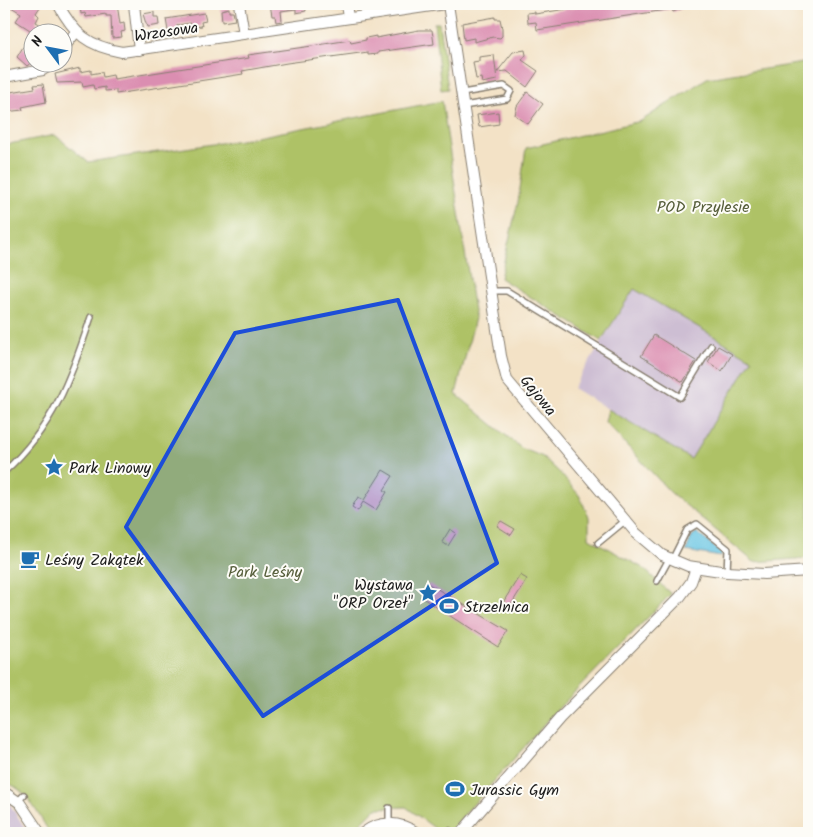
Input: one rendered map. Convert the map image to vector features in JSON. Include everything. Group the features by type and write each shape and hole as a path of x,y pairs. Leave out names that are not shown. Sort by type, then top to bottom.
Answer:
{"street":[{"name":"Wrzosowa","path":"58,4 76,32 86,40 109,50 139,50 446,4"},
{"path":"134,4 139,50"},
{"path":"239,4 244,34"},
{"path":"346,4 348,18"},
{"name":"Gajowa","path":"446,4 462,93 501,356 507,380 520,398 645,542 671,559 696,568 727,572 754,574 809,571"},
{"path":"72,37 76,32"},
{"path":"4,77 32,72"},
{"path":"461,833 560,718 680,597 691,582 696,568"},
{"path":"4,792 21,798 40,833"},
{"path":"363,833 378,825 389,823 402,825 417,833"}],"lane":[{"path":"462,93 504,86 511,91 507,99 464,106"},
{"path":"491,291 508,292 680,397 711,346"},
{"path":"4,472 29,446 51,416 72,374 91,318"},
{"path":"598,543 626,520"},
{"path":"658,581 687,530 697,524 728,549 727,572"},
{"path":"389,808 389,823"}],"highlighted area":[{"path":"398,300 497,563 263,716 126,527 235,333"}],"shaded area":[{"path":"634,289 752,359 691,459 573,388"},
{"path":"8,801 28,833 4,833 4,804"}],"green space":[{"path":"434,23 439,23 448,89 441,90"},
{"name":"POD Przylesie","path":"809,62 809,558 754,562 670,492 605,422 608,409 691,459 752,359 634,289 601,341 500,278 518,202 526,148 641,121 707,78"},
{"name":"Park Leśny","path":"442,101 475,318 456,394 521,448 543,457 559,472 579,495 589,517 589,538 643,568 671,594 559,708 448,833 441,833 406,807 376,808 351,833 50,833 25,796 12,785 4,782 4,145 55,135 88,162 241,140"}],"water":[{"path":"696,532 722,553 721,557 686,551 691,538"}],"building":[{"path":"6,4 42,4 36,13 39,16 36,22 22,22 22,25 16,21 21,13"},
{"path":"93,4 94,6 117,4 120,24 124,23 125,31 121,32 122,37 112,38 111,16 106,16 106,14 86,17 85,13 81,14 80,6"},
{"path":"270,4 305,4 306,11 296,13 296,9 281,11 282,21 276,22 275,16 272,16"},
{"path":"598,4 693,4 673,12 672,9 537,30 536,22 528,23 527,13 535,12 535,14"},
{"path":"229,8 229,12 233,12 235,20 222,22 221,10"},
{"path":"154,12 154,17 158,17 159,25 147,27 143,14"},
{"path":"204,13 206,21 201,22 202,26 192,27 191,23 177,25 178,29 168,31 166,19"},
{"path":"495,17 495,19 500,19 502,36 500,38 493,37 474,42 474,38 464,40 462,23"},
{"path":"419,30 432,30 434,44 378,52 378,54 368,55 368,53 360,53 287,63 242,71 243,74 116,94 116,90 105,91 105,87 94,89 93,85 83,87 82,82 57,83 55,74 72,72 72,70 80,68 80,72 91,70 91,74 102,72 103,77 113,75 114,79 249,58 248,55 350,40 351,43 376,36 376,38"},
{"path":"22,49 22,62 17,57"},
{"path":"525,50 526,55 522,60 538,71 527,87 507,71 497,72 513,52"},
{"path":"494,55 497,80 482,83 481,78 476,79 473,62 479,61 479,57"},
{"path":"43,84 46,102 22,107 23,110 4,112 4,93 35,88 34,85"},
{"path":"527,92 543,104 528,124 515,115 517,106"},
{"path":"498,112 499,124 479,127 477,115"},
{"path":"654,335 696,361 683,382 641,356"},
{"path":"718,346 732,354 722,371 708,362"},
{"path":"383,470 393,476 384,490 387,492 376,510 363,502 358,511 352,507 358,497 364,500"},
{"path":"501,521 515,529 511,535 497,526"},
{"path":"450,529 456,533 448,546 442,542"},
{"path":"24,553 35,558 31,565 21,560"},
{"path":"520,575 527,579 509,608 502,604"},
{"path":"429,584 508,631 498,647 421,597"}],"place":[{"name":"Park Linowy","path":"54,467"},
{"name":"Leśny Zakątek","path":"30,559"},
{"name":"Wystawa \"ORP Orzeł\"","path":"428,593"},
{"name":"Strzelnica","path":"449,606"},
{"name":"Jurassic Gym","path":"455,789"}]}
